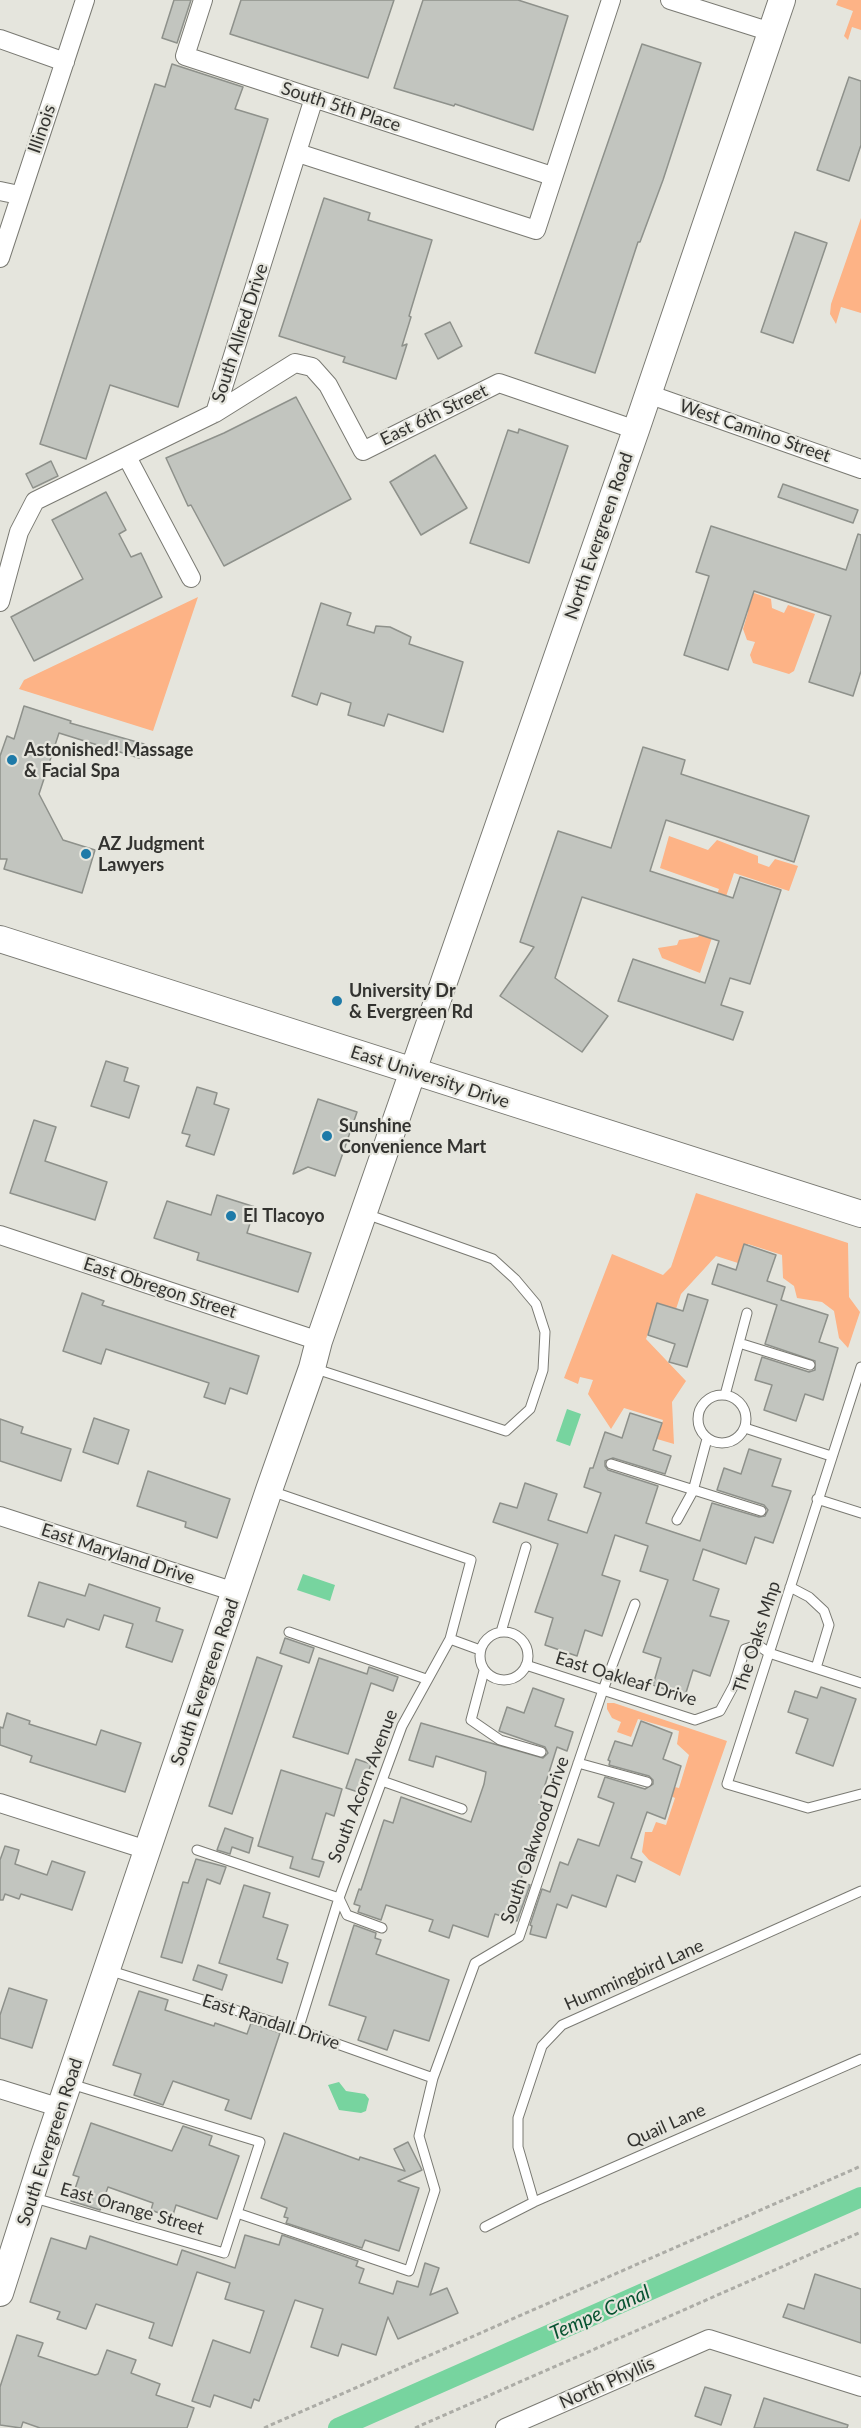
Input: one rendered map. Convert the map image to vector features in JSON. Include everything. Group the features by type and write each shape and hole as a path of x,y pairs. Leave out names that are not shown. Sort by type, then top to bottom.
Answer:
{"street":[{"name":"Illinois","path":"0,258 85,0"},
{"name":"South 5th Place","path":"203,0 185,56 552,176"},
{"path":"298,153 536,230 611,0"},
{"path":"670,0 771,32"},
{"name":"North Evergreen Road","path":"412,1071 636,430 782,0"},
{"path":"0,39 65,62"},
{"name":"South Allred Drive","path":"0,602 19,532 35,501 215,412 314,98"},
{"path":"0,191 19,195"},
{"name":"East 6th Street","path":"215,412 295,363 312,367 328,385 363,451 499,383 636,430"},
{"name":"West Camino Street","path":"648,394 861,469"},
{"path":"128,457 191,578"},
{"name":"East University Drive","path":"0,939 861,1214"},
{"name":"South Evergreen Road","path":"0,2293 60,2108 412,1071"},
{"name":"East Obregon Street","path":"0,1235 319,1341"},
{"name":"East Maryland Drive","path":"0,1516 236,1592"},
{"path":"0,1803 147,1850"},
{"path":"0,2089 60,2108"},
{"name":"North Phyllis","path":"505,2428 709,2339 861,2387"}],"lane":[{"path":"312,1368 506,1431 530,1409 543,1370 545,1332 536,1304 494,1259 364,1213"},
{"path":"725,1395 747,1313"},
{"path":"739,1343 810,1365"},
{"name":"The Oaks Mhp","path":"861,1367 727,1784 808,1808 861,1794"},
{"path":"725,1395 740,1402 745,1409 747,1417 745,1428 731,1443 722,1444 707,1439 698,1426 699,1410 710,1398 725,1395"},
{"path":"745,1428 831,1456"},
{"path":"677,1520 693,1491 707,1439"},
{"path":"611,1464 761,1511"},
{"name":"South Acorn Avenue","path":"269,1490 471,1560 450,1639 402,1726 339,1898 298,2030"},
{"path":"817,1499 861,1513"},
{"path":"526,1547 501,1632 488,1638 480,1650 480,1665 484,1671 471,1720 500,1740 541,1752"},
{"path":"790,1587 809,1597 824,1611 829,1625 816,1668"},
{"name":"South Oakwood Drive","path":"237,2213 409,2271 435,2190 419,2136 434,2078 475,1963 519,1937 603,1690 635,1604"},
{"path":"289,1632 426,1679"},
{"name":"East Oakleaf Drive","path":"484,1671 496,1680 504,1681 518,1676 526,1665 528,1651 521,1639 508,1632 501,1632"},
{"path":"450,1639 480,1650"},
{"name":"East Oakleaf Drive","path":"526,1665 695,1720 720,1711 734,1685 744,1649 758,1645 769,1653"},
{"path":"769,1653 861,1683"},
{"path":"578,1763 647,1782"},
{"path":"382,1781 462,1809"},
{"path":"197,1850 339,1898 347,1915 382,1928"},
{"name":"Hummingbird Lane","path":"534,2202 518,2147 518,2118 542,2046 562,2025 861,1891"},
{"name":"East Randall Drive","path":"108,1970 298,2030 434,2078"},
{"name":"Quail Lane","path":"485,2227 534,2202 861,2059"},
{"path":"69,2083 260,2142 237,2213"},
{"name":"East Orange Street","path":"31,2197 224,2253 237,2213"}],"path":[{"path":"264,2428 861,2166"},
{"path":"415,2428 861,2232"}],"shaded area":[{"path":"838,0 861,0 861,30 852,27 848,40 844,36 853,11 836,5"},
{"path":"861,218 861,313 841,307 836,324 830,314 831,304"},
{"path":"740,588 771,599 772,608 784,613 788,605 815,614 794,671 789,674 753,663 750,655 755,642 747,640 743,629 748,612 722,602"},
{"path":"198,597 153,731 19,689 24,680"},
{"path":"669,836 708,850 717,840 758,856 758,863 769,867 775,859 798,866 789,891 734,873 700,973 662,958 658,948 677,945 679,940 698,937 706,924 719,889 660,868"},
{"path":"696,1193 848,1243 849,1297 860,1312 848,1348 839,1338 834,1311 822,1302 797,1298 794,1286 783,1278 782,1255 748,1244 738,1263 716,1256 681,1294 676,1309 659,1304 646,1339 686,1381 672,1402 674,1444 657,1439 663,1420 624,1408 611,1429 588,1394 593,1380 580,1377 578,1384 564,1378 612,1254 663,1275 671,1267"},
{"path":"567,1409 581,1414 570,1446 556,1441"},
{"path":"303,1574 335,1585 330,1601 297,1590"},
{"path":"607,1703 614,1703 727,1741 680,1876 649,1860 642,1852 645,1832 652,1832 656,1822 666,1825 675,1798 660,1791 661,1784 679,1788 689,1755 677,1744 679,1731 638,1719 631,1737 617,1732 621,1722 612,1718 607,1709"},
{"path":"339,2082 346,2091 365,2094 369,2099 366,2111 361,2113 339,2110 328,2085"}],"building":[{"path":"174,0 191,0 177,43 162,38"},
{"path":"241,0 394,0 368,78 230,34"},
{"path":"423,0 518,0 568,16 533,130 455,104 454,106 394,88"},
{"path":"642,44 701,63 663,180 640,242 638,242 595,373 535,353"},
{"path":"172,64 243,87 235,109 268,119 178,407 110,385 86,459 40,444 155,84 165,87"},
{"path":"849,77 861,81 861,145 849,181 817,170"},
{"path":"324,198 370,213 368,220 432,240 409,316 411,317 402,346 407,344 396,379 343,362 345,357 279,336"},
{"path":"795,232 827,243 793,343 761,332"},
{"path":"450,322 462,346 438,359 425,334"},
{"path":"296,397 351,499 224,566 191,505 188,506 166,458 224,433"},
{"path":"519,429 568,446 529,563 470,543 508,430 518,433"},
{"path":"435,455 467,508 421,535 390,482"},
{"path":"51,461 58,476 33,488 26,474"},
{"path":"783,484 858,510 853,523 778,497"},
{"path":"106,492 126,530 119,534 131,557 141,553 162,597 34,661 11,617 83,579 52,520"},
{"path":"711,526 846,570 858,534 861,535 861,671 853,696 809,682 831,616 754,591 728,670 684,655 709,576 696,572"},
{"path":"321,603 351,613 347,625 374,633 376,626 390,627 411,637 409,644 463,662 443,732 388,714 384,726 348,715 351,703 321,693 317,705 292,696"},
{"path":"24,706 71,721 70,723 144,744 139,758 59,733 39,794 63,840 95,850 82,893 4,869 7,859 0,859 0,756 7,736 14,739"},
{"path":"643,747 685,760 681,774 809,816 794,862 666,820 650,871 733,898 740,877 781,890 750,984 730,978 721,1005 743,1012 733,1040 618,1001 633,959 705,983 719,941 582,897 555,978 608,1016 582,1052 500,996 534,947 520,942 558,831 611,848"},
{"path":"106,1061 128,1068 124,1081 139,1086 129,1118 91,1106"},
{"path":"197,1087 217,1093 214,1104 229,1109 214,1155 186,1146 190,1135 182,1133"},
{"name":"Sunshine Convenience Mart","path":"318,1099 357,1112 335,1176 308,1167 293,1174"},
{"path":"34,1120 56,1127 45,1161 107,1182 95,1220 10,1193"},
{"path":"217,1195 255,1207 247,1233 311,1253 298,1292 197,1260 199,1253 154,1238 167,1201 211,1215"},
{"path":"744,1244 776,1255 767,1281 785,1287 781,1300 828,1315 819,1342 838,1348 823,1400 805,1394 796,1421 764,1410 772,1385 755,1380 762,1357 809,1372 815,1370 815,1361 765,1344 777,1305 712,1284 718,1264 736,1270"},
{"path":"82,1293 104,1301 102,1305 259,1356 247,1394 230,1388 225,1404 204,1397 209,1383 106,1349 101,1364 63,1351"},
{"path":"688,1294 708,1300 687,1367 669,1362 675,1344 648,1335 657,1303 683,1311"},
{"path":"630,1413 662,1423 653,1450 671,1456 665,1474 613,1458 605,1461 608,1470 658,1486 646,1523 700,1541 712,1503 759,1517 765,1516 768,1510 764,1505 717,1490 724,1468 741,1474 749,1449 781,1459 772,1486 791,1491 773,1543 755,1537 746,1564 703,1549 693,1580 719,1589 710,1616 729,1621 710,1676 693,1670 685,1696 653,1685 661,1658 643,1652 668,1580 640,1571 648,1546 615,1535 602,1575 620,1581 602,1636 585,1630 577,1656 545,1645 553,1618 535,1612 558,1544 493,1522 500,1503 517,1508 525,1483 557,1494 548,1520 587,1533 601,1493 584,1487 590,1468 593,1468 605,1432 622,1438"},
{"path":"94,1418 129,1430 118,1464 83,1452"},
{"path":"0,1419 23,1427 21,1433 71,1449 61,1481 0,1461"},
{"path":"148,1471 230,1499 217,1538 185,1527 186,1522 137,1506"},
{"path":"39,1582 85,1596 89,1584 160,1608 156,1621 183,1630 172,1662 126,1647 133,1624 104,1615 99,1630 67,1619 64,1627 28,1616"},
{"path":"285,1638 314,1648 309,1663 280,1653"},
{"path":"257,1657 282,1666 232,1814 209,1806"},
{"path":"319,1658 367,1674 369,1667 398,1677 393,1691 371,1683 348,1754 293,1737"},
{"path":"821,1687 856,1699 833,1766 796,1753 808,1719 788,1712 795,1691 817,1698"},
{"path":"533,1688 564,1699 555,1726 573,1732 567,1751 557,1747 539,1804 545,1806 520,1882 530,1885 517,1921 495,1914 488,1937 453,1925 449,1938 429,1931 433,1920 386,1905 381,1920 358,1912 360,1906 354,1904 359,1889 361,1890 384,1820 393,1823 401,1797 471,1822 484,1784 486,1772 436,1756 433,1767 409,1760 421,1723 543,1758 548,1753 545,1747 499,1731 507,1707 524,1713"},
{"path":"7,1713 30,1721 29,1724 96,1745 101,1730 141,1743 125,1792 30,1762 32,1756 0,1745 0,1727 3,1728"},
{"path":"641,1721 672,1733 663,1759 681,1766 665,1819 647,1812 631,1858 642,1862 635,1882 617,1875 606,1907 572,1895 567,1908 557,1904 546,1938 530,1934 532,1926 530,1925 542,1889 550,1892 560,1862 568,1865 578,1839 599,1846 614,1803 598,1797 605,1777 645,1789 653,1784 649,1776 609,1765 608,1760 615,1741 632,1746"},
{"path":"356,1759 371,1764 361,1793 346,1788"},
{"path":"281,1770 342,1789 334,1816 326,1813 312,1859 324,1862 319,1877 290,1868 293,1857 258,1846"},
{"path":"225,1828 253,1838 249,1853 232,1847 230,1854 217,1850"},
{"path":"5,1846 19,1850 15,1864 47,1875 52,1861 85,1872 72,1910 21,1894 19,1899 5,1894 3,1900 0,1900 0,1860"},
{"path":"196,1859 226,1867 220,1884 207,1879 182,1963 161,1957 183,1882 188,1883"},
{"path":"244,1885 270,1893 263,1917 288,1925 277,1959 288,1963 282,1983 219,1963"},
{"path":"354,1925 376,1933 375,1938 381,1940 376,1954 449,1980 429,2041 394,2030 387,2050 358,2040 366,2017 329,2005"},
{"path":"198,1965 227,1975 222,1990 193,1980"},
{"path":"9,1988 47,2000 32,2048 0,2038 0,2015"},
{"path":"139,1991 168,2000 165,2010 214,2026 215,2023 247,2034 251,2023 280,2033 251,2119 225,2110 229,2100 173,2081 163,2105 134,2095 141,2074 113,2065"},
{"path":"91,2123 172,2151 183,2126 212,2136 209,2145 239,2156 217,2219 176,2205 172,2218 151,2210 153,2203 108,2187 100,2210 71,2201 79,2177 73,2175"},
{"path":"284,2133 359,2160 360,2157 405,2171 394,2149 408,2142 422,2170 398,2181 419,2188 399,2251 365,2240 362,2248 286,2223 288,2218 284,2217 287,2208 261,2198"},
{"path":"245,2235 279,2245 282,2235 358,2261 356,2266 364,2269 359,2283 393,2294 397,2281 418,2287 425,2263 439,2268 430,2295 447,2288 458,2313 398,2339 388,2317 376,2355 342,2344 338,2356 311,2347 323,2309 295,2300 259,2401 254,2399 251,2408 214,2395 210,2407 192,2401 213,2340 250,2353 264,2311 225,2299 230,2283 197,2272 172,2346 149,2338 154,2323 96,2304 86,2329 57,2319 60,2312 30,2302 51,2238 86,2249 90,2236 177,2265 182,2250 235,2268"},
{"path":"815,2274 861,2289 861,2343 783,2317 788,2304 804,2309"},
{"path":"17,2335 43,2343 38,2356 95,2375 98,2374 107,2350 136,2360 131,2373 160,2384 156,2395 194,2408 187,2428 40,2428 23,2422 21,2428 0,2425 0,2387"},
{"path":"705,2387 731,2395 721,2425 695,2416"},
{"path":"764,2398 848,2425 847,2428 754,2428"}],"waterway":[{"name":"Tempe Canal","path":"338,2428 861,2197"}],"place":[{"name":"Astonished! Massage & Facial Spa","path":"12,760"},
{"name":"AZ Judgment Lawyers","path":"86,854"},
{"name":"University Dr & Evergreen Rd","path":"337,1001"},
{"name":"Sunshine Convenience Mart","path":"327,1136"},
{"name":"El Tlacoyo","path":"231,1216"}]}
